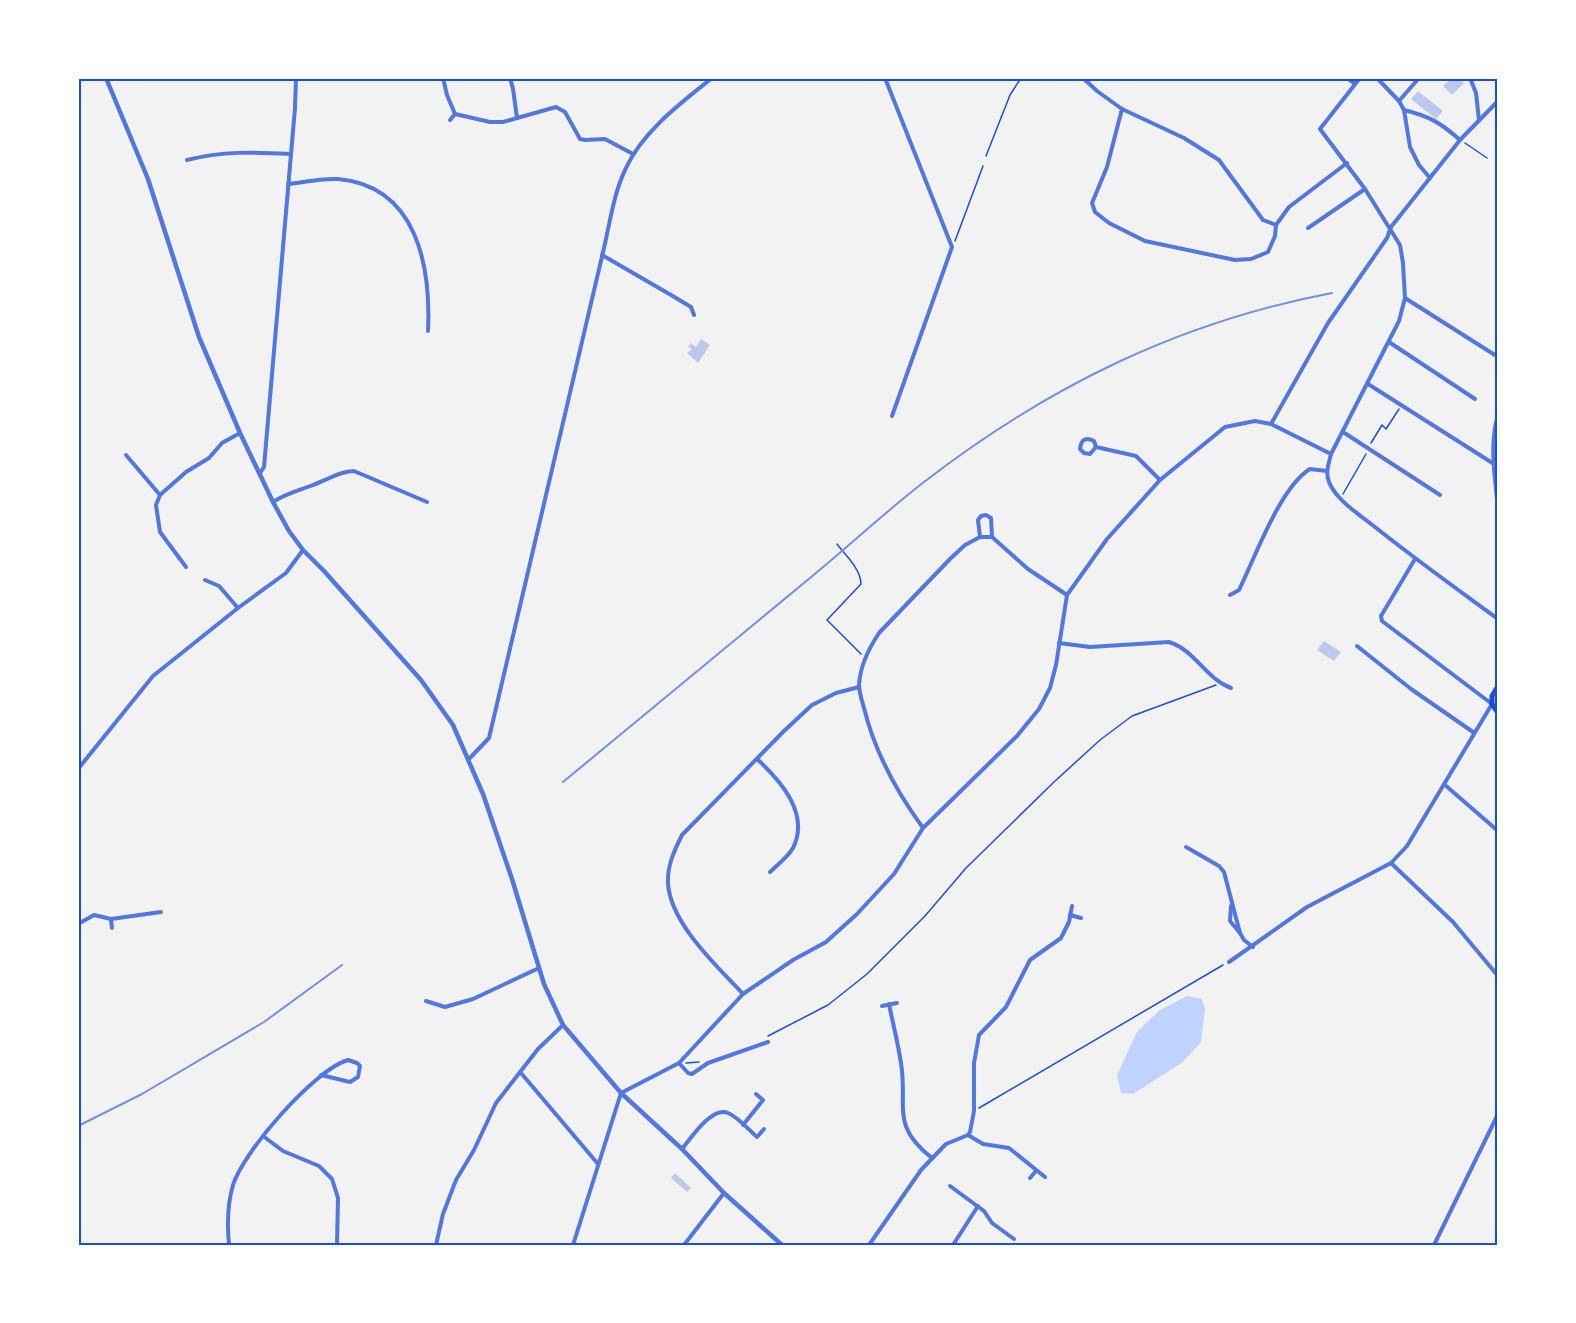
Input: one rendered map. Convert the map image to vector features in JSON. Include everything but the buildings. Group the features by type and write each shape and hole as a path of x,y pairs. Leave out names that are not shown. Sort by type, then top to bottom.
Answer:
{"main road":[{"path":"1498,686 1492,696 1491,704 1498,713"}],"street":[{"path":"106,78 148,179 198,337 273,502 289,531 303,550 421,680 453,725 469,759 502,848 550,1000 563,1025 621,1093 782,1245"},
{"path":"260,473 264,466 296,78"},
{"path":"443,78 455,114"},
{"path":"510,78 517,118"},
{"path":"469,759 489,738 602,255 625,170 633,154 649,134 712,78"},
{"path":"885,78 952,247 892,416"},
{"path":"1083,78 1097,92 1122,109 1184,138 1219,160 1263,220 1276,225"},
{"path":"1347,78 1354,83"},
{"path":"1360,78 1320,129 1347,163 1391,227 1400,245 1405,298 1399,321 1331,454 1327,471 1329,482 1341,497 1415,559 1498,619"},
{"path":"1377,78 1400,101 1404,110 1410,147 1419,165 1430,178"},
{"path":"1400,101 1419,78"},
{"path":"1470,78 1476,93 1479,120"},
{"path":"1271,424 1328,323 1387,238 1391,227 1460,140 1498,101"},
{"path":"455,114 490,122 503,122 538,110 556,107 565,112 580,139 585,141 605,139 633,154"},
{"path":"1122,109 1107,167 1092,203 1095,212 1109,223 1145,241 1235,260 1251,258 1268,252 1272,246 1276,225 1289,207 1347,163"},
{"path":"1404,110 1427,116 1447,128 1460,140"},
{"path":"450,120 455,114"},
{"path":"187,160 211,154 247,152 291,154"},
{"path":"288,184 326,179 355,182 376,190 395,203 411,225 419,248 429,293 428,331"},
{"path":"1308,228 1365,189"},
{"path":"602,255 691,307 694,315"},
{"path":"1405,298 1498,357"},
{"path":"1389,342 1475,399"},
{"path":"1368,384 1494,464"},
{"path":"1498,415 1494,427 1494,464 1498,508"},
{"path":"573,1245 621,1093 679,1063 743,994 826,942 857,914 894,874 923,828 1017,736 1039,709 1050,688 1067,595 1107,539 1160,480 1225,427 1255,421 1271,424 1331,454"},
{"path":"1343,432 1440,495"},
{"path":"186,567 160,532 156,505 160,495 186,472 209,458 222,443 240,433"},
{"path":"1089,438 1095,441 1096,447 1090,454 1080,449 1084,439 1089,438"},
{"path":"1096,447 1136,456 1160,480"},
{"path":"126,455 160,495"},
{"path":"1230,595 1239,590 1277,510 1298,479 1310,469 1327,471"},
{"path":"273,502 285,494 346,471 354,471 427,502"},
{"path":"980,537 978,520 981,516 986,515 991,518 992,537"},
{"path":"923,828 904,802 885,768 869,730 859,687 865,659 879,633 950,559 965,545 980,537 992,537 1028,569 1067,595"},
{"path":"78,769 153,676 286,573 303,550"},
{"path":"1229,962 1307,907 1391,863 1407,846 1491,704 1382,621 1381,616 1415,559"},
{"path":"205,580 219,586 238,608"},
{"path":"1059,643 1090,647 1169,642 1181,646 1220,684 1231,688"},
{"path":"1357,646 1473,732"},
{"path":"743,994 682,924 668,884 670,862 682,835 812,705 836,693 859,687"},
{"path":"757,759 776,776 796,811 799,830 792,850 770,872"},
{"path":"1445,785 1498,831"},
{"path":"1186,847 1219,866 1224,872 1231,902 1230,921 1244,940 1253,947"},
{"path":"1391,863 1453,922 1498,976"},
{"path":"869,1245 907,1188 932,1158 946,1144 968,1135 973,1121 974,1064 979,1035 1006,1007 1030,960 1061,938 1072,906"},
{"path":"78,924 94,915 111,919 161,912"},
{"path":"1070,915 1081,918"},
{"path":"111,919 112,928"},
{"path":"426,1001 445,1007 473,999 539,968"},
{"path":"882,1006 897,1003"},
{"path":"889,1004 901,1063 902,1117 912,1138 932,1158"},
{"path":"436,1245 443,1214 456,1180 474,1150 496,1103 538,1049 563,1025"},
{"path":"679,1063 688,1073 692,1074 708,1063 768,1042"},
{"path":"229,1245 227,1217 233,1184 247,1156 321,1075 348,1060 360,1066 358,1077 350,1082 321,1075"},
{"path":"521,1073 598,1164"},
{"path":"743,1125 763,1100 756,1094"},
{"path":"682,1149 713,1113 721,1111 729,1113 757,1137 764,1129"},
{"path":"1434,1245 1498,1114"},
{"path":"968,1135 983,1144 1010,1148 1045,1177"},
{"path":"263,1136 284,1151 319,1166 332,1179 338,1198 337,1245"},
{"path":"1030,1178 1036,1170"},
{"path":"950,1186 978,1206 992,1223 1014,1239"},
{"path":"684,1245 724,1192"},
{"path":"953,1245 978,1206"}],"path":[{"path":"986,156 1010,94 1021,78"},
{"path":"1460,140 1487,158"},
{"path":"952,247 982,166"},
{"path":"1341,497 1382,425 1386,429 1401,405"},
{"path":"837,544 861,578 861,584 827,620 865,659"},
{"path":"767,1036 828,1005 867,974 925,916 966,868 1100,740 1132,716 1220,684"},
{"path":"974,1111 1229,962"},
{"path":"679,1063 697,1063 707,1059"}],"water":[{"path":"1187,996 1202,999 1205,1009 1201,1042 1183,1062 1133,1094 1121,1093 1117,1075 1137,1032 1160,1010"}],"railway":[{"path":"563,782 909,493 1018,416 1067,388 1168,340 1221,321 1332,293"},
{"path":"78,1126 142,1094 264,1022 342,965"}]}
